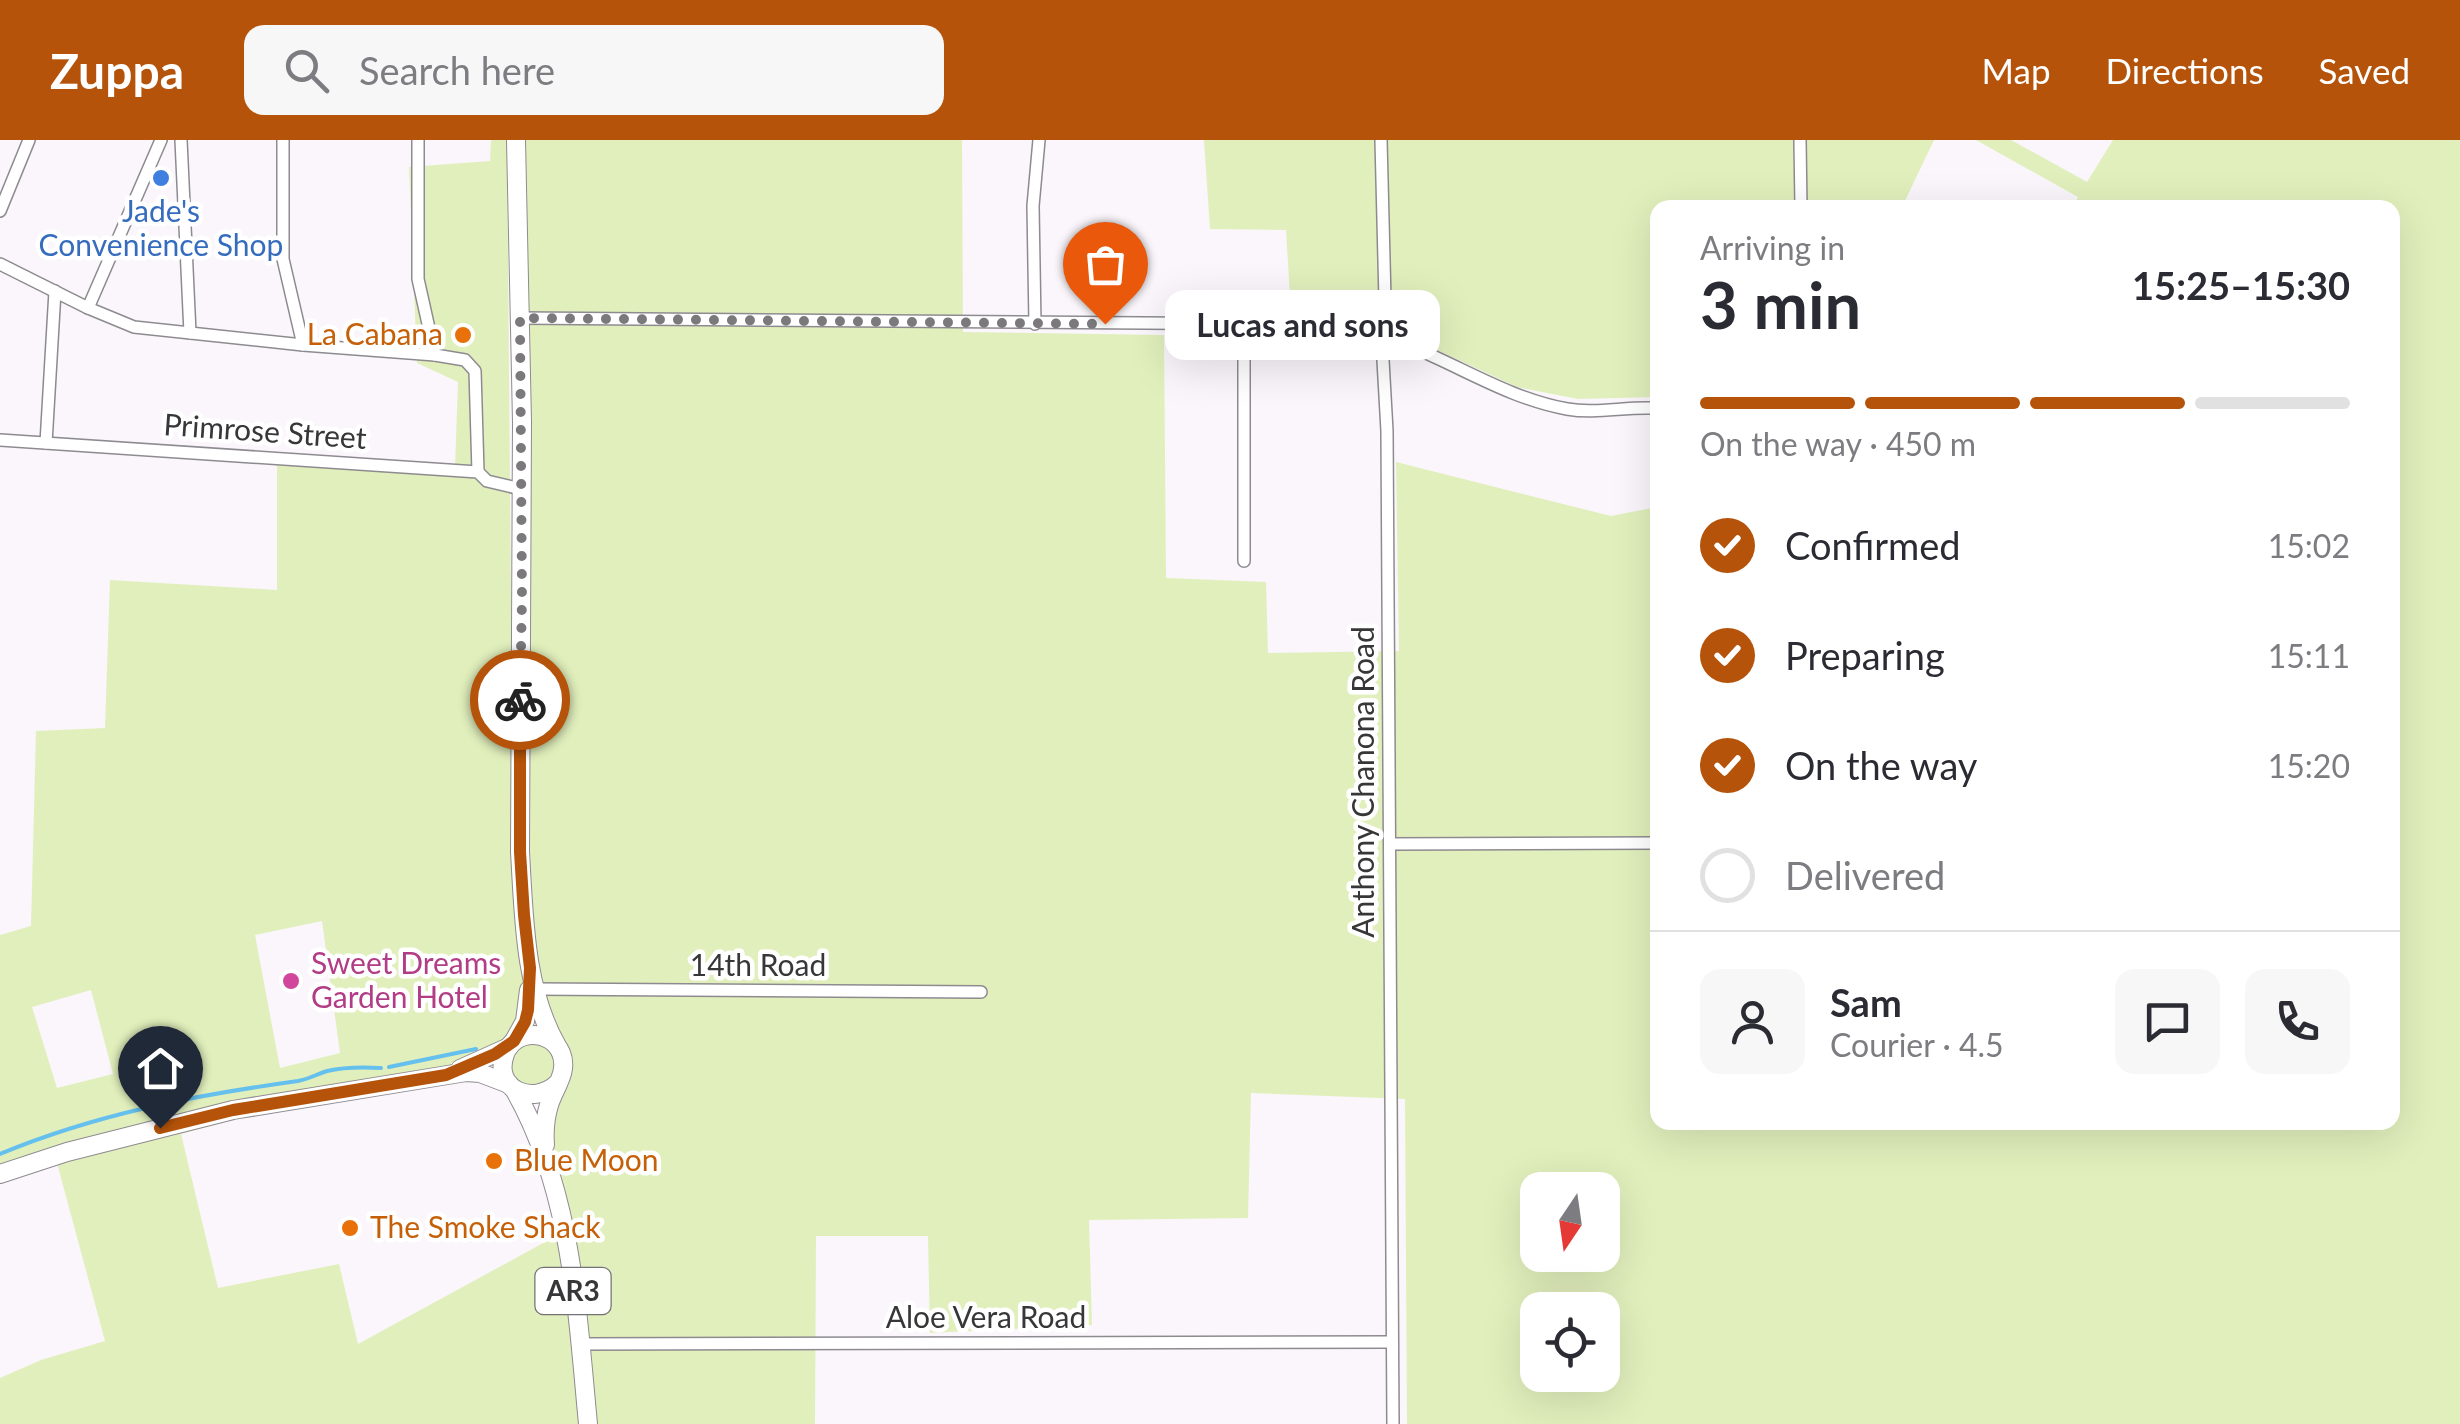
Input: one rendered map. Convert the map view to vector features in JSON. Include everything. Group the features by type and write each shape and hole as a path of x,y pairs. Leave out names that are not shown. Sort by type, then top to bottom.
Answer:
{"main road":[{"path":"0,1174 67,1152 233,1110 446,1075 480,1072 532,1095 558,1084 564,1065 544,1018 530,968 520,852 521,489 516,140"},
{"path":"512,1087 503,1066 525,1022 530,968"},
{"path":"446,1075 532,1034 557,1046"},
{"name":"AR3","path":"548,1160 545,1123 558,1084"},
{"name":"AR3","path":"512,1087 548,1160 563,1219 588,1424"}],"street":[{"path":"0,210 29,140"},
{"path":"88,308 161,140"},
{"path":"181,140 190,333"},
{"path":"283,140 283,259 303,345"},
{"path":"418,140 418,278 435,356"},
{"path":"1036,324 1033,206 1038,140"},
{"name":"Anthony Chanona Road","path":"1381,140 1385,300 1381,330 1387,431 1393,1424"},
{"path":"1800,140 1801,200"},
{"path":"0,264 134,327 465,360 476,371 478,472"},
{"path":"46,443 55,291"},
{"path":"520,318 1381,330 1518,396 1548,405 1591,412 1650,408"},
{"path":"1244,326 1244,561"},
{"name":"Primrose Street","path":"0,440 478,472 487,481 521,489"},
{"path":"1390,844 1650,843"},
{"name":"14th Road","path":"535,989 981,992"},
{"name":"Aloe Vera Road","path":"580,1344 1392,1342"}],"green space":[{"path":"491,140 507,140 513,828 525,999 522,1013 500,1043 451,1063 453,1078 299,1102 181,1134 218,1288 339,1264 358,1344 558,1235 581,1424 0,1424 0,1378 41,1360 105,1341 57,1163 0,1174 0,935 31,926 36,731 105,728 110,580 277,590 277,455 455,468 458,382 417,363 409,167 490,161","holes":["322,921 340,1053 280,1068 255,935","91,990 113,1074 57,1088 32,1007"]},
{"path":"520,140 962,140 963,332 1164,335 1166,578 1266,582 1268,653 1399,651 1396,462 1611,516 1650,508 1650,1130 2400,1130 2400,200 2076,200 2078,197 1976,140 2011,140 2087,182 2113,140 2460,140 2460,1424 1407,1424 1405,1099 1251,1093 1248,1218 1089,1220 1092,1325 930,1333 928,1236 816,1236 815,1424 595,1424 564,1193 551,1135 559,1097 569,1085 573,1064 567,1045 545,1008 530,915 527,826"},
{"path":"1204,140 1934,140 1905,200 1650,200 1650,397 1578,399 1517,387 1398,332 1370,313 1291,313 1286,230 1210,229"},
{"path":"533,1043 549,1049 555,1065 549,1081 533,1087 517,1081 511,1065 517,1049"}],"waterway":[{"path":"389,1067 476,1049"},
{"path":"0,1154 73,1128 147,1108 298,1081 333,1070 381,1068"}],"way so far":[{"path":"520,700 520,318 1105,324"}],"place":[{"name":"Jade's Convenience Shop","path":"161,178"},
{"name":"Lucas and sons","path":"1105,324"},
{"name":"La Cabana","path":"463,335"},
{"name":"Sweet Dreams Garden Hotel","path":"291,981"},
{"name":"Blue Moon","path":"494,1161"},
{"name":"The Smoke Shack","path":"350,1228"}],"route":[{"path":"160,1128 233,1110 446,1075 495,1054 514,1041 528,1010 530,968 520,852 520,700"}]}
